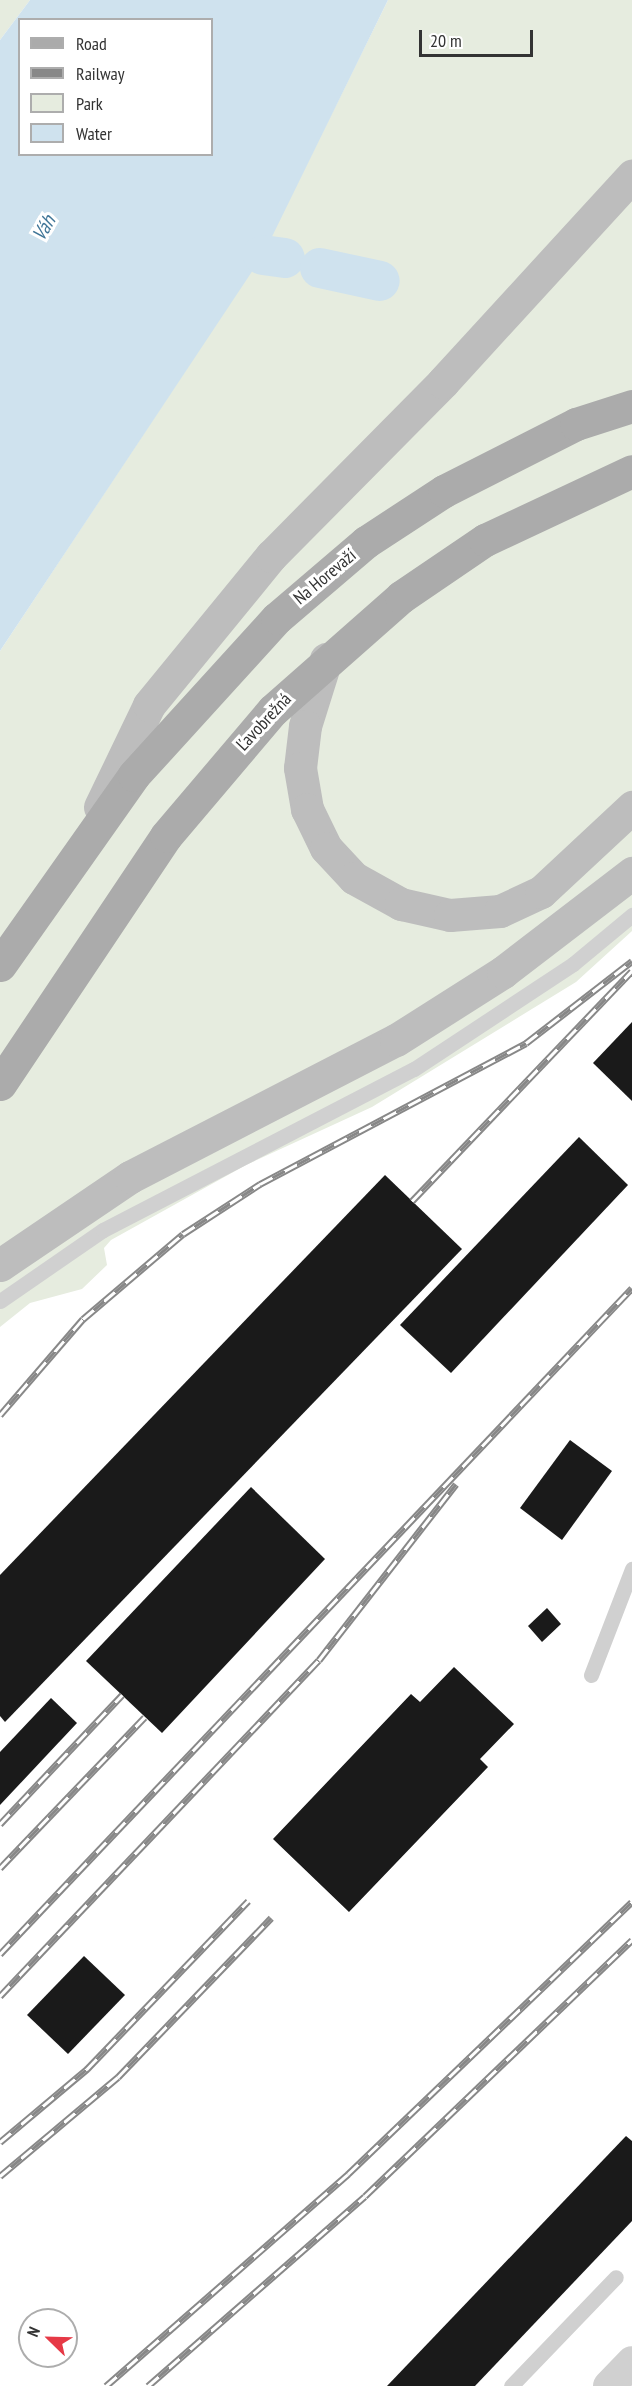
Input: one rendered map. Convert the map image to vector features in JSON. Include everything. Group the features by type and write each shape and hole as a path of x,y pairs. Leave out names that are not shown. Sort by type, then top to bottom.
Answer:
{"main road":[{"path":"0,965 86,838 149,705 271,556 443,382 632,177"},
{"name":"Na Horevaží","path":"86,838 187,713 277,618 366,542 509,454 632,406"},
{"name":"Ľavobrežná","path":"0,1084 166,836 273,710 326,659 401,597 485,540 632,471"},
{"path":"326,659 305,726 300,768 307,809 326,848 354,878 401,904 450,915 500,911 541,892 632,807"},
{"path":"0,1265 130,1177 396,1040 503,972 632,873"}],"street":[{"path":"609,2386 632,2362"}],"lane":[{"path":"0,1301 103,1230 414,1069 573,964 632,915"},
{"path":"591,1675 632,1569"},
{"path":"511,2386 616,2277"}],"green space":[{"path":"0,0 30,0 0,40"},
{"path":"388,0 632,0 632,931 576,982 372,1107 246,1165 111,1240 104,1248 107,1265 82,1289 30,1303 0,1327 0,651 262,255"}],"water":[{"name":"Váh","path":"30,0 388,0 263,255 0,651 0,40"}],"building":[{"path":"632,1022 632,1101 593,1063"},
{"path":"579,1137 628,1185 451,1373 400,1325"},
{"path":"385,1175 462,1249 5,1722 0,1716 0,1575"},
{"path":"570,1440 612,1471 562,1540 520,1508"},
{"path":"251,1487 325,1559 162,1733 86,1661"},
{"path":"547,1608 561,1624 542,1642 528,1626"},
{"path":"454,1667 514,1724 480,1759 488,1767 349,1912 273,1839 411,1694 420,1702"},
{"path":"51,1698 77,1723 0,1805 0,1752"},
{"path":"84,1956 125,1995 68,2054 27,2015"},
{"path":"626,2136 632,2141 632,2221 475,2386 387,2386"}],"waterway":[{"path":"263,255 285,258"},
{"path":"320,268 380,281"}],"railway":[{"path":"0,1415 83,1319 183,1234 260,1184 526,1043 632,961"},
{"path":"412,1201 632,971"},
{"path":"0,1954 632,1288"},
{"path":"0,1996 319,1660 456,1484"},
{"path":"0,1824 122,1695"},
{"path":"0,1868 145,1717"},
{"path":"0,2142 87,2069 248,1901"},
{"path":"106,2386 348,2174 632,1902"},
{"path":"0,2176 118,2077 271,1918"},
{"path":"148,2386 365,2196 632,1940"}]}
